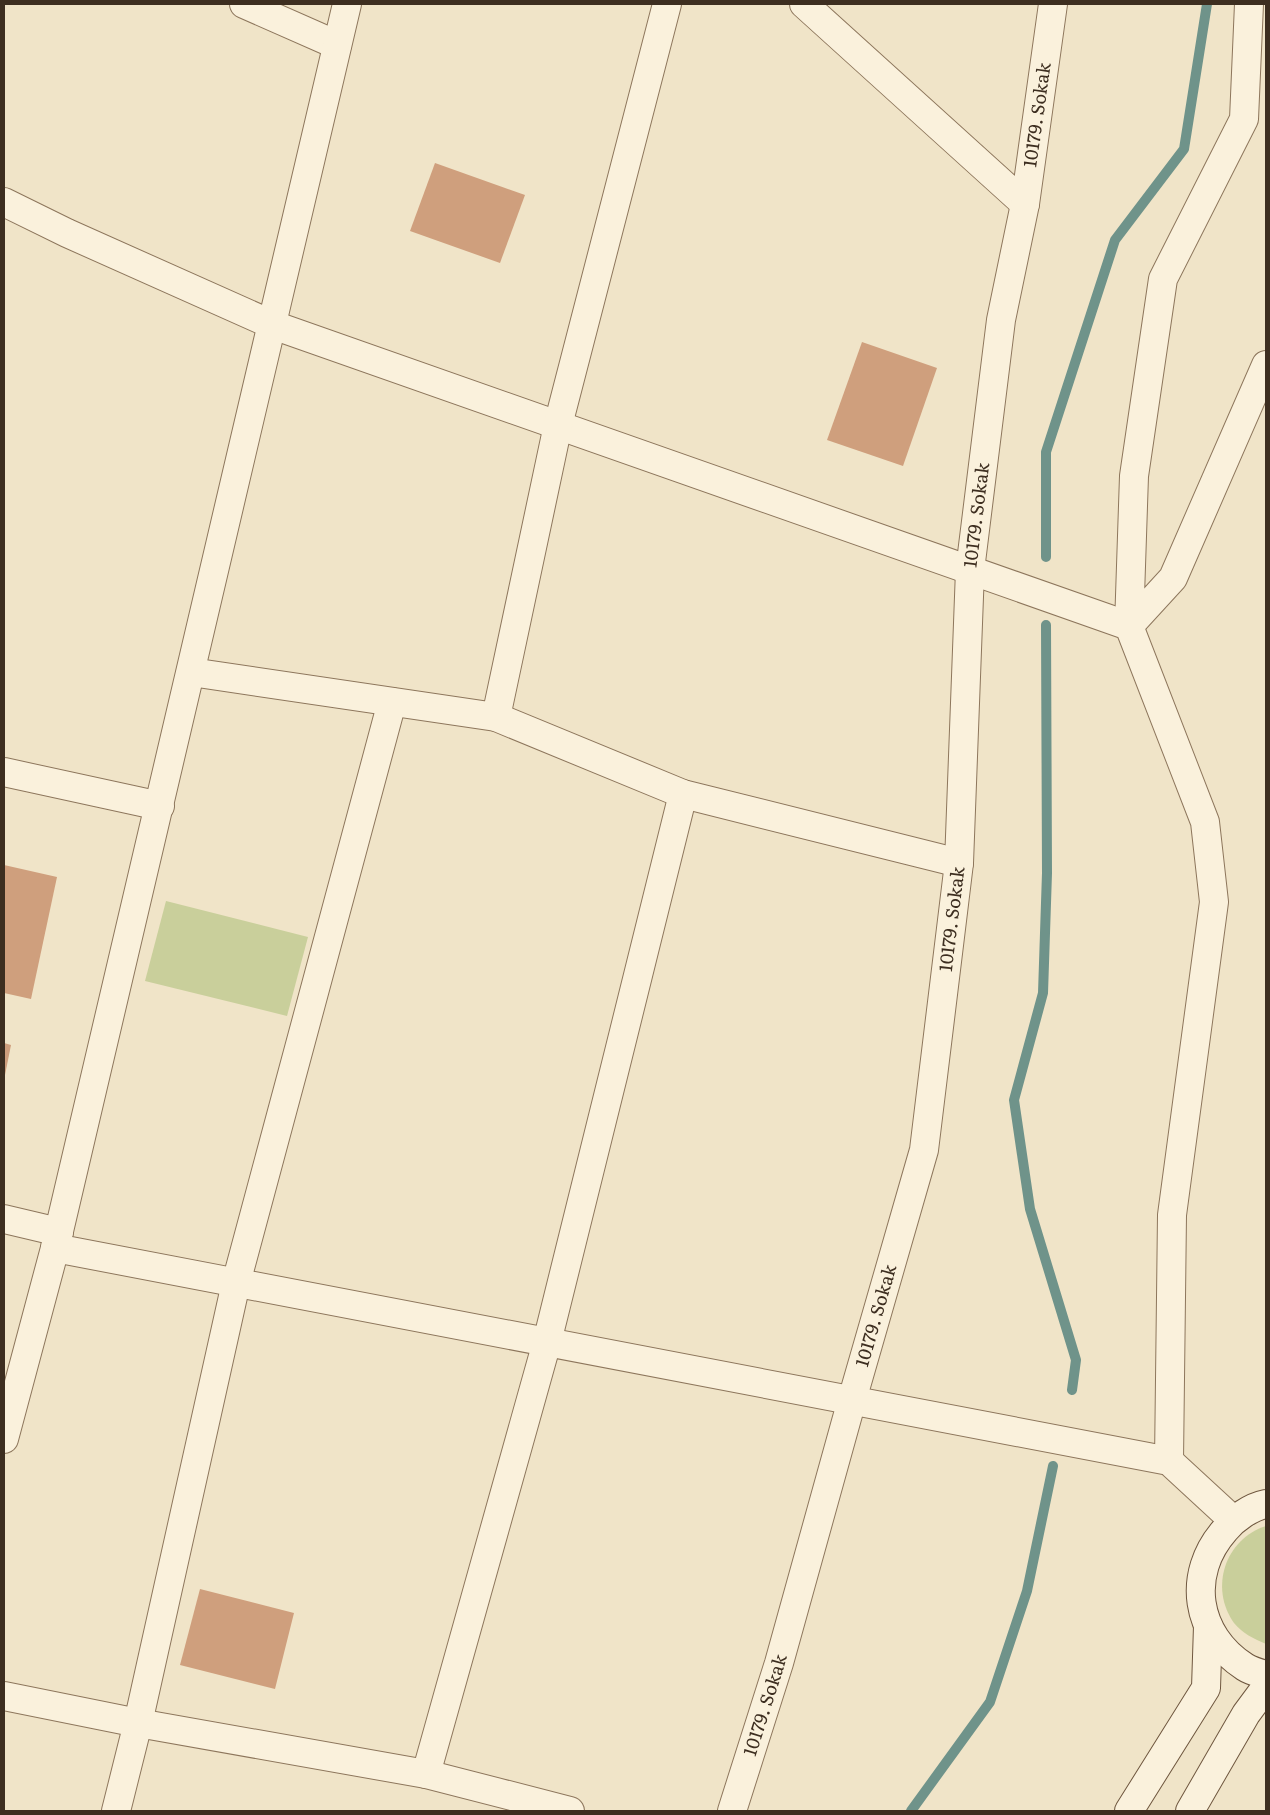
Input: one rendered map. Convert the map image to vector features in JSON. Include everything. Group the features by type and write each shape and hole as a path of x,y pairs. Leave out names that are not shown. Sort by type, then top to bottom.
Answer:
{"street":[{"path":"244,4 337,45"},
{"path":"4,1439 57,1240 347,4"},
{"path":"496,717 558,425 667,4"},
{"path":"804,4 1025,204"},
{"name":"10179. Sokak","path":"732,1811 779,1663 924,1150 959,863 970,570 1000,320 1025,204 1053,4"},
{"path":"1169,1460 1172,1215 1214,902 1205,822 1129,626 1134,476 1163,280 1244,119 1249,4"},
{"path":"4,202 67,233 273,325 1129,626"},
{"path":"1129,626 1173,578 1266,365"},
{"path":"191,672 496,717 683,794 959,863"},
{"path":"116,1811 138,1723 236,1283 392,702"},
{"path":"4,772 160,806"},
{"path":"426,1774 547,1342 683,794"},
{"path":"4,1219 57,1240 236,1283 1169,1460 1233,1520"},
{"path":"1266,1504 1233,1520 1214,1542 1202,1569 1200,1598 1208,1626 1223,1650 1246,1668 1266,1675"},
{"path":"1129,1811 1206,1688 1208,1626"},
{"path":"1190,1811 1246,1714 1266,1687"},
{"path":"4,1696 138,1723 426,1774 570,1811"}],"green space":[{"path":"166,901 308,937 287,1016 145,981"},
{"path":"1266,1526 1266,1644 1248,1635 1234,1623 1223,1595 1222,1580 1225,1566 1231,1553 1252,1532"}],"building":[{"path":"435,163 525,195 500,263 410,231"},
{"path":"862,342 937,368 903,466 827,440"},
{"path":"4,865 57,877 31,999 4,993"},
{"path":"4,1043 11,1045 5,1075 4,1075"},
{"path":"200,1589 294,1613 275,1689 180,1665"}],"waterway":[{"path":"1046,557 1046,452 1115,240 1184,149 1207,4"},
{"path":"1046,625 1047,873 1043,993 1014,1100 1030,1209 1076,1360 1072,1390"},
{"path":"911,1811 990,1702 1027,1591 1053,1466"}]}
